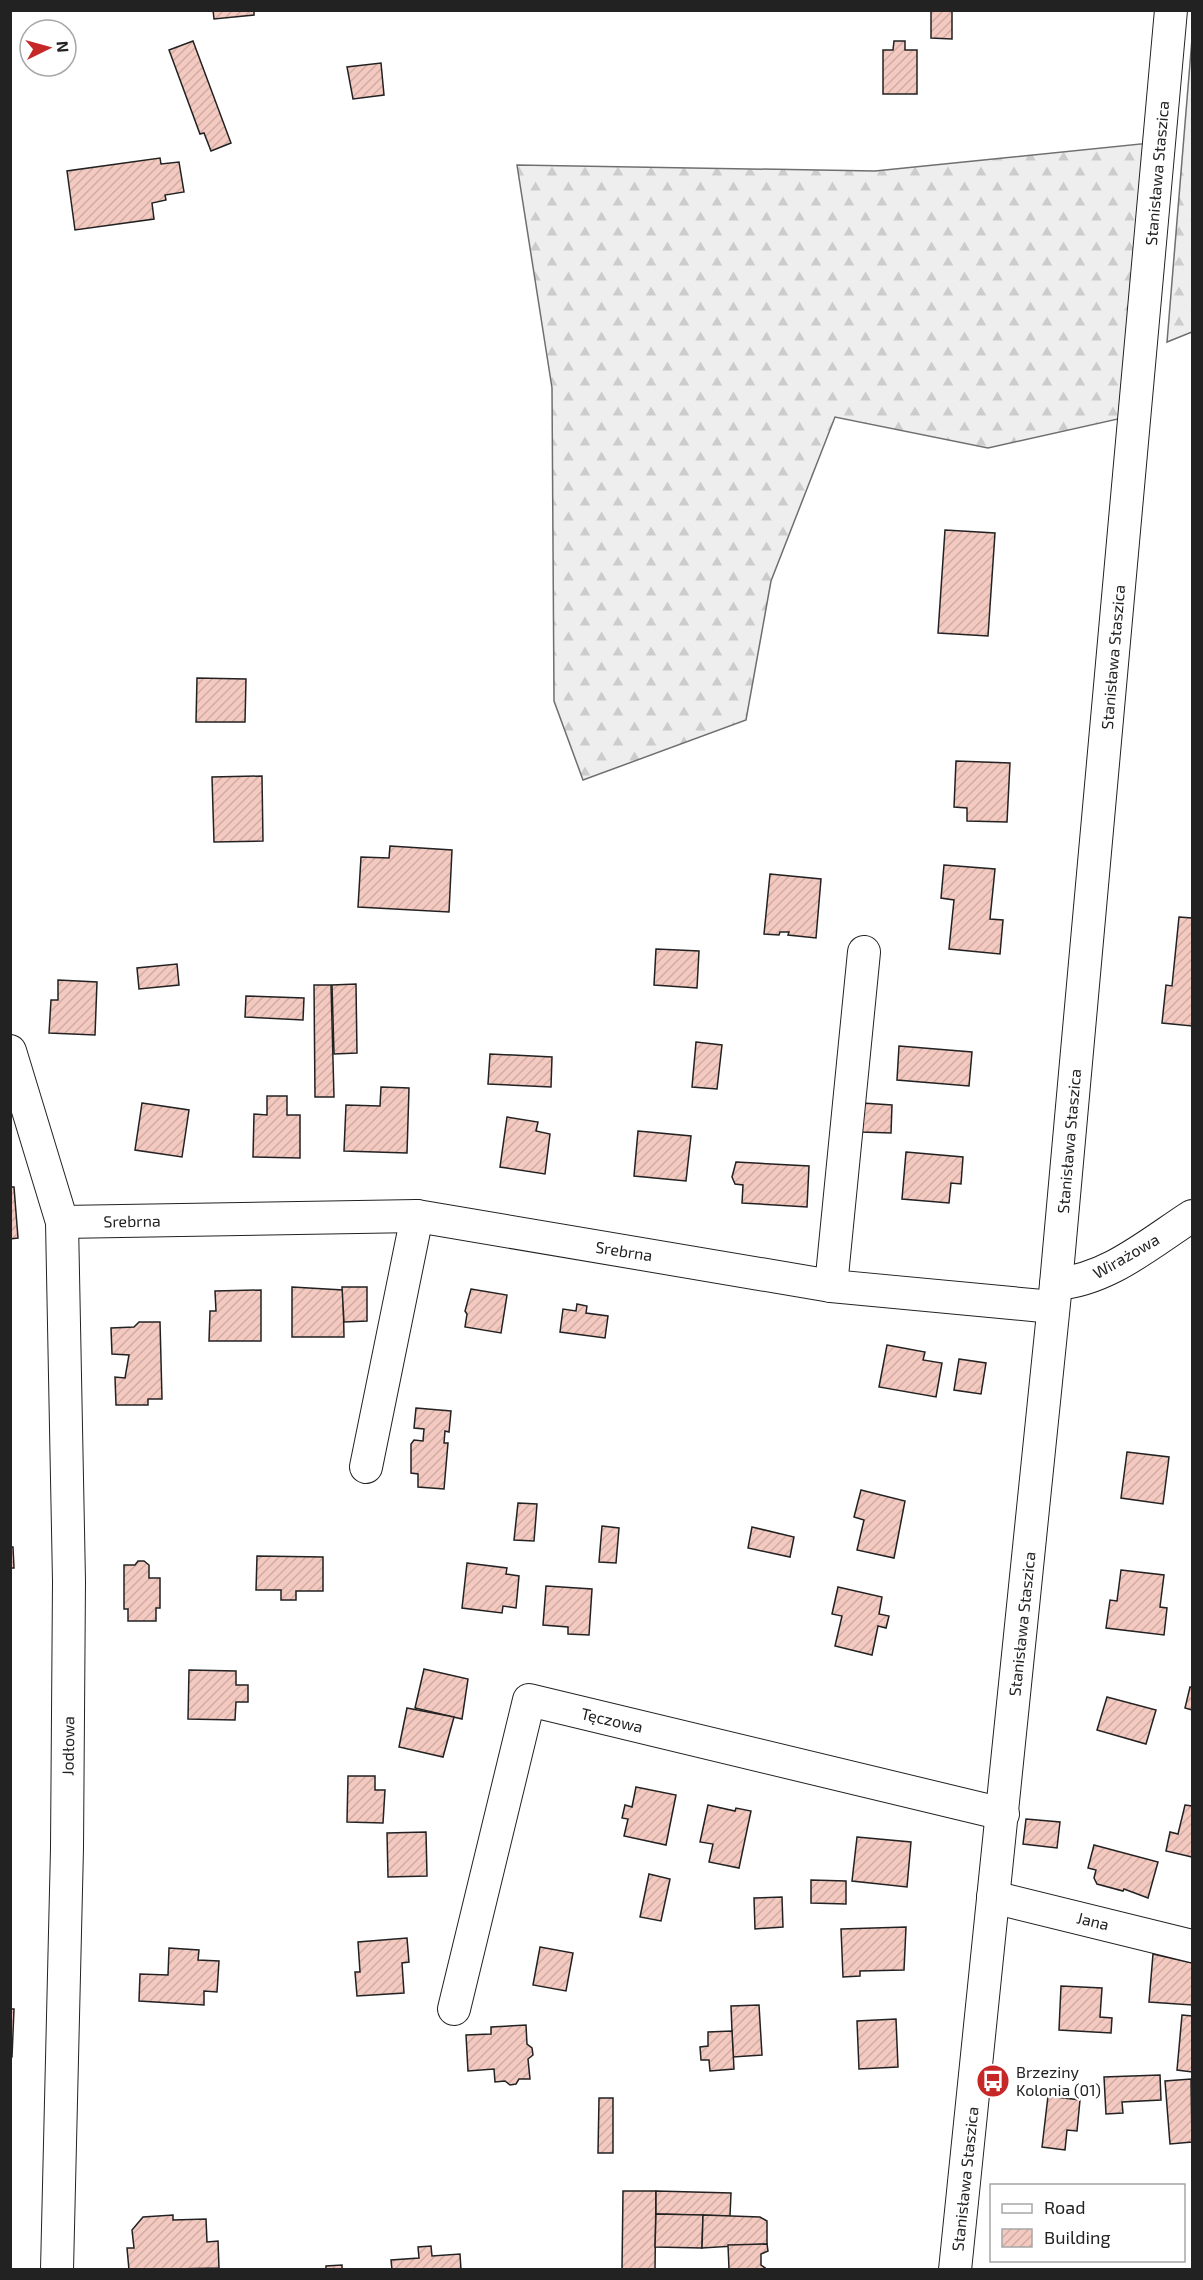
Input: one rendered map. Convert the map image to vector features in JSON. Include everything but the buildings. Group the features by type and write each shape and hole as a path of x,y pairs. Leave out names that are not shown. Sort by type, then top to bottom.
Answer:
{"street":[{"name":"Stanisława Staszica","path":"955,2270 1054,1296 1171,10"},
{"path":"831,1286 864,952"},
{"name":"Jodłowa","path":"10,1051 62,1222 69,1593 67,1848 57,2270"},
{"name":"Srebrna","path":"62,1222 417,1216 831,1286 1054,1296"},
{"path":"366,1467 417,1216"},
{"name":"Wirażowa","path":"1054,1296 1079,1282 1107,1271 1192,1216"},
{"name":"Tęczowa","path":"454,2009 529,1700 1003,1814"},
{"name":"Jana","path":"993,1897 1192,1946"}],"green space":[{"path":"1192,39 1192,332 1167,342"},
{"path":"1150,143 1127,417 988,448 835,417 771,581 746,720 583,780 554,701 552,388 517,165 875,171"}],"place":[{"name":"Brzeziny Kolonia (01)","path":"993,2081"}]}
